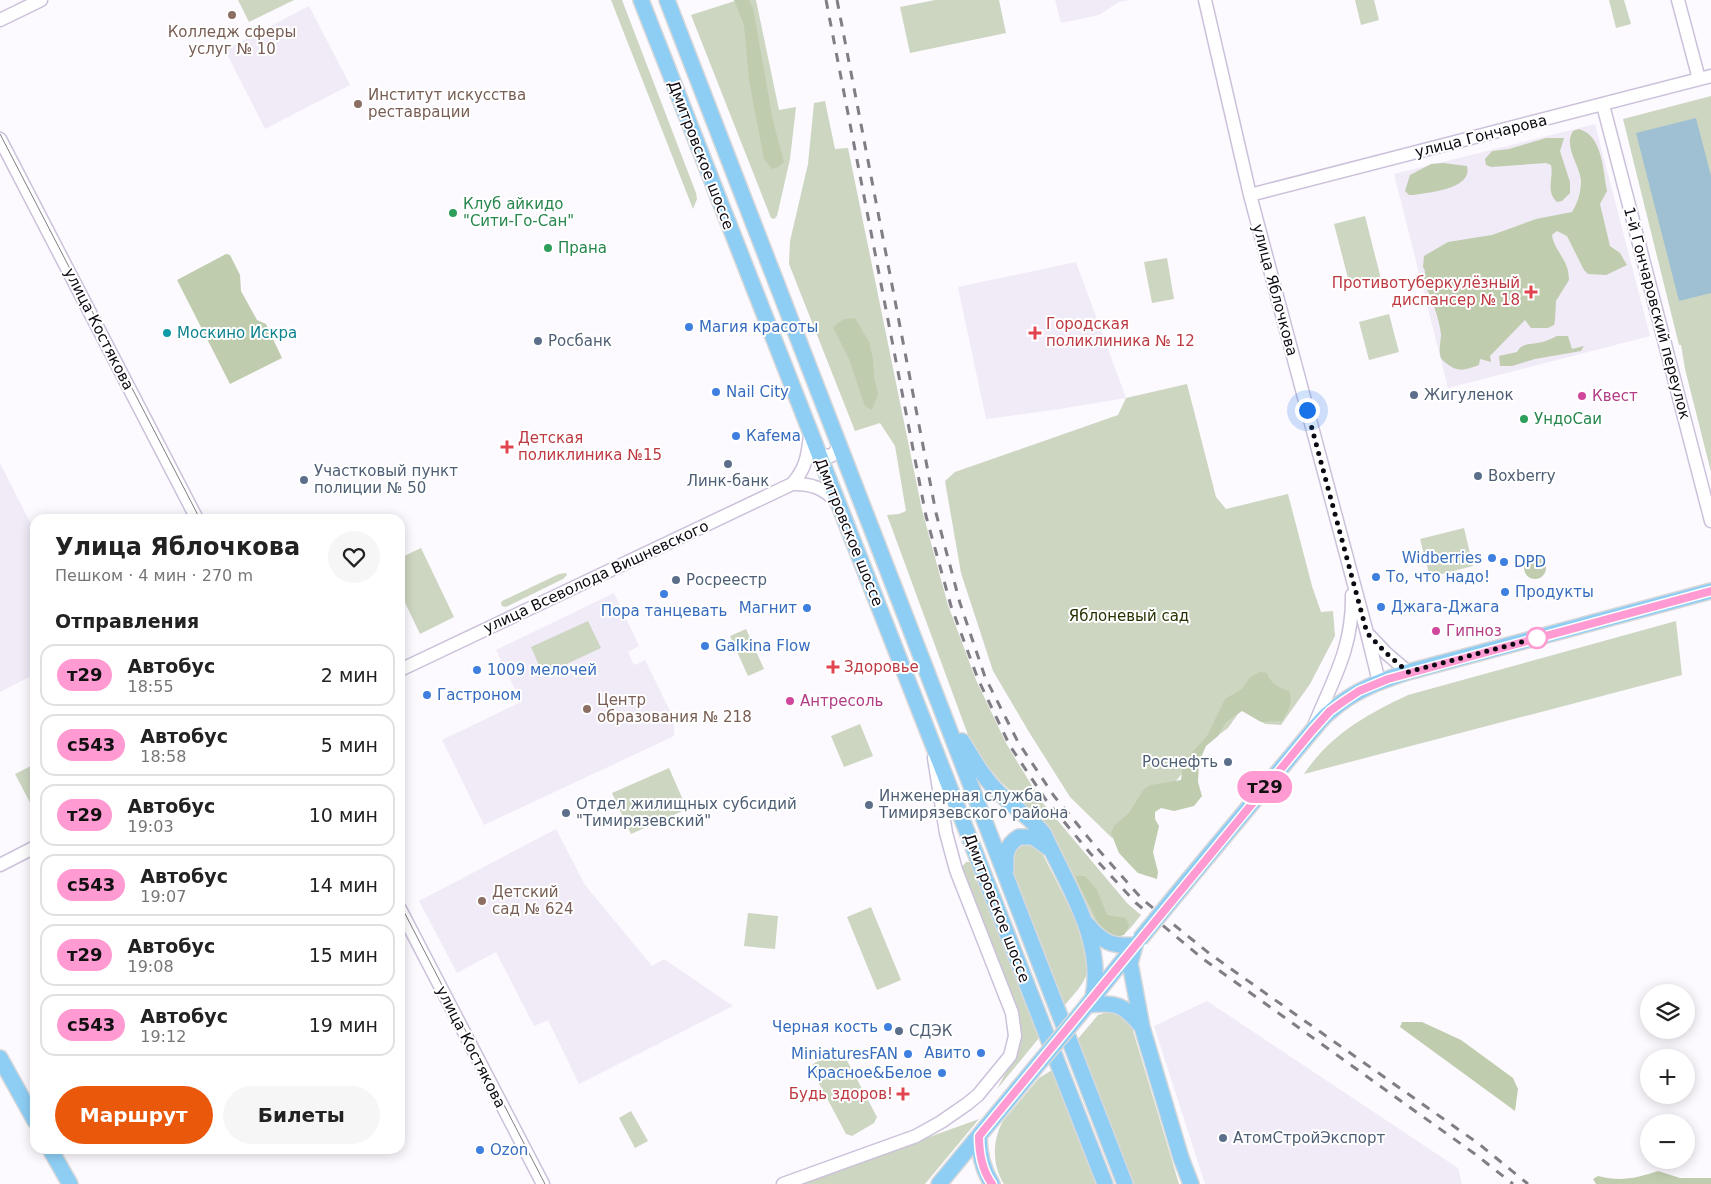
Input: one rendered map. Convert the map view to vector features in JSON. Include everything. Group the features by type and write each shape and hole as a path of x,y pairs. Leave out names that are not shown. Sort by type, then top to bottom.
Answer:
{"main road":[{"name":"Дмитровское шоссе","path":"641,0 1105,1184"},
{"name":"Дмитровское шоссе","path":"667,0 1125,1184"},
{"path":"939,1184 1189,879 1330,711 1359,691 1408,672 1711,591"},
{"path":"943,710 987,781 1036,824 1044,834 1085,922 1096,962 1096,977 1087,1005"},
{"path":"1011,892 1006,868 1006,853 1014,840 1019,837 1033,837 1051,850"},
{"path":"1085,922 1093,932 1107,943 1121,946 1138,942"},
{"path":"1138,942 1130,962 1142,1027 1181,1158 1191,1184"},
{"path":"1087,1005 1118,1005 1129,1012 1142,1027"},
{"path":"0,1058 30,1112"},
{"path":"979,1136 981,1158 992,1184"},
{"path":"53,1154 70,1184"},
{"path":"1181,1158 1184,1184"}],"street":[{"path":"0,20 41,0"},
{"name":"улица Яблочкова","path":"1205,0 1250,195 1351,578"},
{"path":"1678,0 1705,78"},
{"name":"улица Гончарова","path":"1250,195 1705,78"},
{"name":"1-й Гончаровский переулок","path":"1603,105 1711,521"},
{"name":"улица Костякова","path":"0,139 194,514"},
{"path":"813,442 821,455 831,456 837,450 838,440"},
{"name":"улица Всеволода Вишневского","path":"405,668 792,484 807,462 813,442"},
{"path":"792,484 812,485 825,491 836,500"},
{"path":"1351,578 1379,682"},
{"path":"1312,731 1345,653 1352,620 1351,578"},
{"path":"1367,633 1408,672"},
{"path":"784,1184 916,1136 941,1122 978,1095 1010,1056 1013,1048 1015,1036 1012,1013 956,870 946,833 932,743"},
{"path":"0,865 30,850"},
{"name":"улица Костякова","path":"405,919 543,1184"}],"shaded area":[{"path":"1055,0 1130,0 1119,2 1099,15 1061,23"},
{"path":"309,6 350,85 265,129 225,50"},
{"name":"Противотуберкулёзный диспансер № 18","path":"1595,124 1650,336 1448,388 1394,174"},
{"name":"Городская поликлиника № 12","path":"1076,262 1126,398 986,419 958,287"},
{"path":"0,463 30,522 30,677 0,692"},
{"name":"Центр образования № 218","path":"614,593 639,646 628,652 634,665 645,660 674,719 674,736 484,825 442,740 521,702 496,650"},
{"path":"556,829 585,885 652,966 664,959 733,1006 579,1084 548,1020 534,1026 496,952 457,973 419,901"},
{"path":"1207,1001 1458,1168 1462,1184 1205,1184 1154,1026"}],"green space":[{"path":"238,0 294,0 249,22"},
{"path":"611,0 622,0 696,193 697,199 693,209"},
{"path":"734,0 749,0 753,8 773,121 784,162 772,169 764,159 749,80 744,25"},
{"path":"738,0 756,0 779,110 796,107 790,159 777,216 774,219 771,218 691,15"},
{"path":"935,0 999,0 1006,33 910,53 900,7"},
{"path":"1355,0 1374,0 1379,20 1361,25"},
{"path":"1609,0 1624,0 1631,24 1616,28"},
{"path":"1711,96 1711,472 1685,369 1681,345 1679,345 1623,119"},
{"path":"825,101 835,149 848,148 922,510 948,605 976,680 1007,745 1042,802 1127,903 1141,915 1128,931 1119,937 1109,937 1099,930 1053,835 1035,814 1001,782 980,757 968,735 887,515 906,511 895,446 880,423 855,431 789,264 790,241 808,164 814,103"},
{"path":"1579,129 1587,133 1597,146 1603,164 1607,191 1600,204 1610,246 1620,253 1627,265 1606,275 1588,274 1584,270 1567,236 1557,231 1552,235 1567,267 1569,280 1556,301 1554,325 1548,328 1531,328 1525,320 1490,356 1491,362 1480,359 1479,365 1462,370 1450,366 1440,355 1441,334 1438,321 1432,300 1423,282 1425,271 1423,267 1424,256 1448,242 1492,235 1536,219 1572,212 1579,197 1581,181 1571,150 1570,137 1573,131"},
{"path":"1546,138 1564,138 1560,151 1570,182 1570,193 1562,201 1557,202 1551,193 1551,165 1546,163 1491,167 1486,165 1485,159 1492,151 1509,149"},
{"path":"1443,163 1467,166 1467,174 1464,180 1449,188 1414,195 1409,195 1405,191 1410,175 1431,164"},
{"path":"1365,216 1381,279 1350,286 1334,224"},
{"path":"226,254 230,255 240,275 241,291 257,320 266,324 282,358 230,384 177,280"},
{"path":"1167,258 1174,299 1152,303 1144,262"},
{"path":"1389,314 1399,352 1369,360 1359,322"},
{"path":"855,318 869,342 873,359 874,377 878,394 872,410 865,406 849,359 833,327 844,319"},
{"path":"1557,336 1568,336 1572,349 1584,346 1581,351 1535,359 1512,366 1500,366 1499,356 1517,352 1524,345 1544,342"},
{"name":"Яблоневый сад","path":"1187,384 1216,497 1226,509 1288,494 1312,586 1321,612 1333,611 1335,636 1310,684 1281,725 1265,724 1242,708 1228,728 1205,745 1131,837 1112,838 1070,797 993,671 961,573 945,481 955,472 1118,415 1126,398"},
{"path":"1464,528 1473,566 1430,577 1420,539"},
{"path":"421,548 454,617 420,634 405,602 405,556"},
{"path":"1535,557 1543,560 1546,568 1543,576 1535,579 1527,576 1524,568 1527,560"},
{"path":"566,573 567,575 563,579 506,607 502,606 502,601 559,574"},
{"path":"588,621 601,648 543,675 531,647"},
{"path":"1676,621 1682,675 1304,774 1314,760 1350,727 1408,695"},
{"path":"746,629 764,669 748,676 730,636"},
{"path":"1260,672 1267,673 1273,683 1289,691 1291,703 1282,721 1261,722 1242,711 1226,722 1218,736 1206,746 1199,762 1198,782 1202,796 1194,806 1174,811 1161,808 1155,812 1155,819 1159,826 1153,852 1158,872 1157,879 1138,873 1119,853 1111,833 1114,826 1129,813 1144,789 1151,785 1181,780 1182,771 1188,757 1207,736 1225,699 1242,689 1249,678"},
{"path":"860,724 873,756 844,767 831,736"},
{"path":"30,766 30,802 15,774"},
{"path":"669,768 687,809 631,834 612,793"},
{"path":"1025,841 1039,847 1070,909 1085,945 1088,971 1078,990 1064,1006 1010,863 1010,854"},
{"path":"966,862 972,865 1039,1038 997,1089 1019,1047 1021,1031 1018,1018 961,868"},
{"path":"1076,876 1085,876 1097,890 1107,915 1126,918 1129,926 1124,935 1114,937 1103,932"},
{"path":"871,907 901,980 877,990 847,917"},
{"path":"748,913 778,916 775,949 744,946"},
{"path":"1114,1010 1131,1024 1179,1184 1134,1184 1077,1040 1098,1015"},
{"path":"1402,1022 1422,1022 1461,1040 1513,1078 1518,1089 1515,1111 1400,1027"},
{"path":"837,1051 843,1053 877,1117 874,1123 852,1136 846,1134 812,1070 813,1064"},
{"path":"1052,1070 1096,1184 1004,1184 997,1169 995,1153 999,1129 1003,1121 1039,1078"},
{"path":"631,1111 648,1141 635,1148 619,1118"},
{"path":"979,1119 925,1184 799,1184"},
{"path":"1658,1171 1680,1178 1711,1178 1711,1184 1596,1184 1593,1179 1598,1176 1614,1179 1628,1178"}],"water":[{"path":"1696,118 1711,176 1711,293 1679,301 1636,133"}],"tram line":[{"path":"0,134 197,514"},
{"path":"405,914 545,1184"}],"railway":[{"path":"826,0 926,516 951,606 978,679 1010,746 1046,800 1090,853 1136,903 1203,959 1475,1154 1513,1184"},
{"path":"837,0 936,513 960,603 985,677 1018,742 1054,796 1142,899 1210,954 1479,1144 1528,1184"}],"bus line":[{"name":"т29","path":"992,1184 981,1158 979,1136 1198,867 1330,711 1359,691 1408,672 1711,591"}],"place":[{"name":"Колледж сферы услуг № 10","path":"232,15"},
{"name":"Институт искусства реставрации","path":"358,104"},
{"name":"Клуб айкидо \"Сити-Го-Сан\"","path":"453,213"},
{"name":"Прана","path":"548,248"},
{"name":"Противотуберкулёзный диспансер № 18","path":"1531,292"},
{"name":"Магия красоты","path":"689,327"},
{"name":"Москино Искра","path":"167,333"},
{"name":"Городская поликлиника № 12","path":"1035,333"},
{"name":"Росбанк","path":"538,341"},
{"name":"Nail City","path":"716,392"},
{"name":"Жигуленок","path":"1414,395"},
{"name":"Квест","path":"1582,396"},
{"name":"УндоСаи","path":"1524,419"},
{"name":"Каfема","path":"736,436"},
{"name":"Детская поликлиника №15","path":"507,447"},
{"name":"Линк-банк","path":"728,464"},
{"name":"Boxberry","path":"1478,476"},
{"name":"Участковый пункт полиции № 50","path":"304,480"},
{"name":"Widberries","path":"1492,558"},
{"name":"DPD","path":"1504,562"},
{"name":"То, что надо!","path":"1376,577"},
{"name":"Росреестр","path":"676,580"},
{"name":"Продукты","path":"1505,592"},
{"name":"Пора танцевать","path":"664,594"},
{"name":"Джага-Джага","path":"1381,607"},
{"name":"Магнит","path":"807,608"},
{"name":"Гипноз","path":"1436,631"},
{"name":"Galkina Flow","path":"705,646"},
{"name":"Здоровье","path":"833,667"},
{"name":"1009 мелочей","path":"477,670"},
{"name":"Гастроном","path":"427,695"},
{"name":"Антресоль","path":"790,701"},
{"name":"Центр образования № 218","path":"587,709"},
{"name":"Роснефть","path":"1228,762"},
{"name":"Инженерная служба Тимирязевского района","path":"869,805"},
{"name":"Отдел жилищных субсидий \"Тимирязевский\"","path":"566,813"},
{"name":"Детский сад № 624","path":"482,901"},
{"name":"Черная кость","path":"888,1027"},
{"name":"СДЭК","path":"899,1031"},
{"name":"Авито","path":"981,1053"},
{"name":"MiniaturesFAN","path":"908,1054"},
{"name":"Красное&Белое","path":"942,1073"},
{"name":"Будь здоров!","path":"903,1094"},
{"name":"АтомСтройЭкспорт","path":"1223,1138"},
{"name":"Ozon","path":"480,1150"}],"route":[{"path":"1307,410 1351,578 1367,633 1374,642 1408,672 1537,638"}]}
